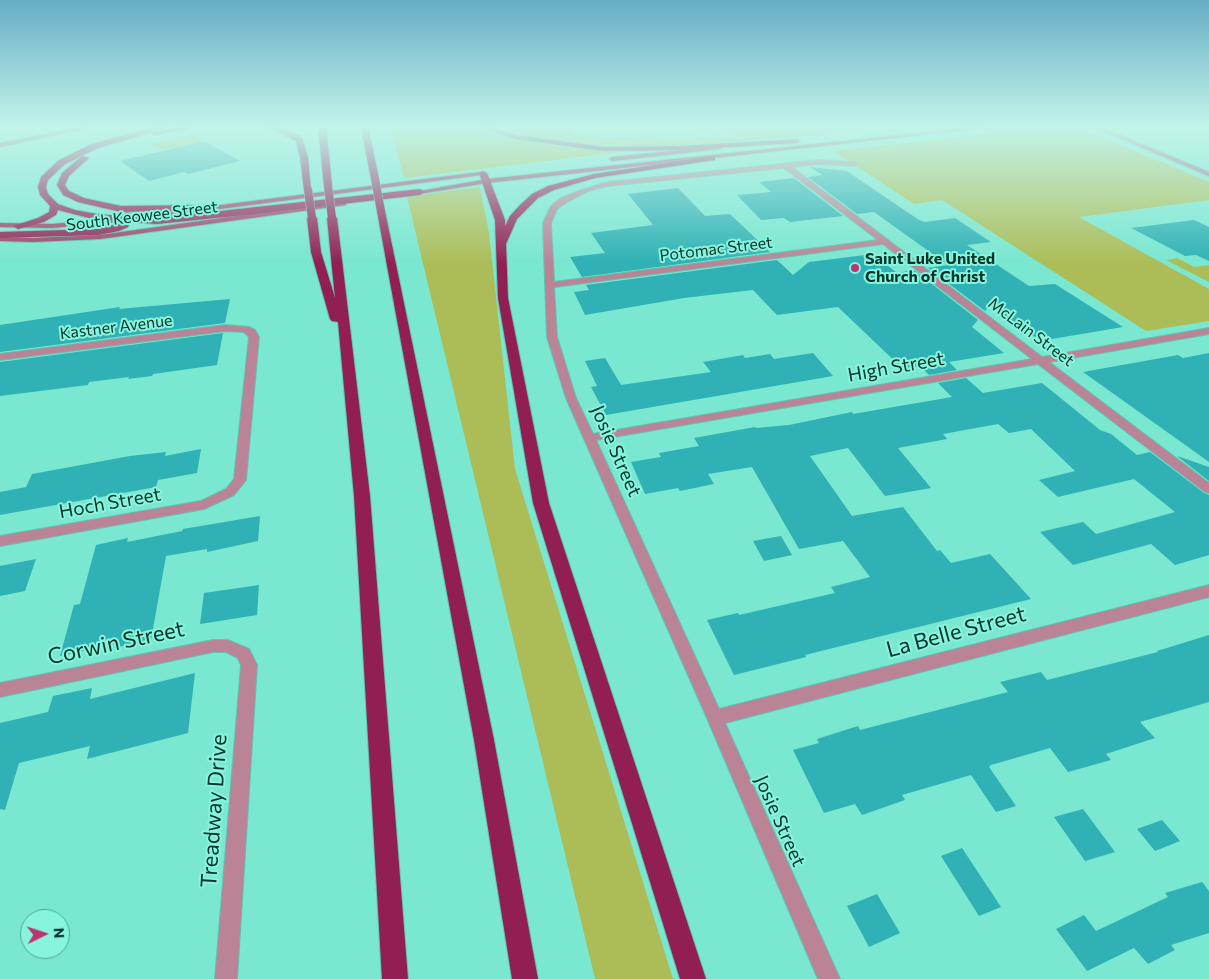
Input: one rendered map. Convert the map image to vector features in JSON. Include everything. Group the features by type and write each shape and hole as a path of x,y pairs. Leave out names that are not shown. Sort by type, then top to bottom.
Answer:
{"highway":[{"path":"52,172 44,179 42,187 44,195 55,206 97,217 157,221 420,192"},
{"path":"68,172 61,185 66,193 80,200 121,209 223,207"},
{"path":"306,172 316,252 347,357"},
{"path":"327,172 362,496 395,979"},
{"path":"374,172 484,740 526,979"},
{"path":"501,245 513,218 535,196 551,188 594,176 622,172"},
{"path":"485,177 500,220 503,298 541,503 693,979"},
{"path":"18,226 42,220 53,213 55,206"},
{"path":"0,238 99,232 116,229 125,225 127,219 128,214 121,209"}],"main road":[{"name":"South Keowee Street","path":"0,238 100,237 420,192 513,172"},
{"name":"South Keowee Street","path":"0,225 72,224 127,219 485,177 548,172"}],"street":[{"name":"Josie Street","path":"722,172 624,182 586,190 573,195 554,208 547,222 552,337 560,367 589,438 715,718 829,979"},
{"name":"McLain Street","path":"794,172 1209,489"},
{"name":"Potomac Street","path":"550,285 885,241"},
{"name":"Kastner Avenue","path":"0,357 236,327 252,332 254,337 250,399 240,480 225,496"},
{"name":"High Street","path":"589,438 1209,331"},
{"name":"Hoch Street","path":"0,541 204,506 225,496"},
{"name":"La Belle Street","path":"715,718 1042,632 1209,591"},
{"name":"Corwin Street","path":"0,690 213,646 228,646 240,650"},
{"name":"Treadway Drive","path":"226,979 249,665 240,650"}],"green space":[{"path":"402,172 457,172 404,178"},
{"path":"865,172 1184,172 1209,182 1209,200 1079,217 1209,289 1209,321 1146,331 942,200 914,204"},
{"path":"480,187 489,233 515,469 673,979 595,979 407,197"},
{"path":"1177,258 1194,267 1209,265 1209,282 1166,260"}],"building":[{"path":"135,172 197,172 188,174 184,172 149,181"},
{"path":"817,172 848,172 919,220 925,222 955,218 991,242 967,245 1029,286 1055,284 1123,327 1040,341 989,305 985,311 928,268 948,265 874,212 857,214 808,177 822,175"},
{"path":"794,178 843,216 790,222 784,218 761,220 737,195 771,192 759,182"},
{"path":"678,188 705,216 730,214 770,252 582,277 570,257 605,253 591,233 653,225 628,194"},
{"path":"1194,220 1209,227 1209,261 1196,255 1185,256 1131,228"},
{"path":"873,254 897,273 914,270 978,320 972,327 1004,353 949,362 957,370 929,375 920,366 903,369 838,307 777,315 753,290 684,298 585,315 574,292 589,290 586,285 777,260 793,275 809,262"},
{"path":"230,299 225,323 0,352 0,325 120,307 119,309"},
{"path":"223,333 217,365 153,374 152,376 89,382 88,385 0,396 0,362"},
{"path":"813,353 833,376 606,415 591,387 597,386 585,361 605,358 621,385 711,372 703,362 743,355 745,358 770,354 774,359"},
{"path":"1209,353 1209,462 1083,372 1178,355 1183,358"},
{"path":"966,378 983,393 1042,383 1100,430 1111,434 1137,455 1150,452 1209,495 1209,555 1175,565 1151,544 1073,565 1040,532 1083,522 1096,534 1175,512 1134,479 1058,497 1039,480 1075,471 1031,429 1009,433 998,424 943,434 947,439 898,448 931,488 885,496 848,448 810,456 852,516 903,507 937,551 940,550 951,563 990,554 1031,599 805,655 806,657 734,675 707,620 738,613 739,615 835,593 831,587 870,577 843,541 799,549 752,467 708,474 714,484 680,491 678,488 645,494 631,462 661,457 659,453 699,446 694,438 755,427 789,425 852,412 853,414 952,397 938,383"},
{"path":"201,449 197,473 158,480 156,487 0,515 0,492 26,487 32,474 130,456 166,452 165,456"},
{"path":"1177,456 1209,467 1209,481"},
{"path":"260,516 258,541 207,552 207,549 166,556 151,640 114,648 115,644 60,656 74,605 80,604 96,545 128,538 127,542 182,531 183,529"},
{"path":"781,536 792,555 764,561 753,541"},
{"path":"36,559 25,591 0,596 0,566"},
{"path":"259,585 257,615 200,624 204,593"},
{"path":"1209,635 1209,702 1140,722 1155,738 1106,754 1111,760 1068,772 1050,748 991,765 989,767 1016,806 996,812 971,775 902,795 905,800 862,815 855,804 824,813 793,750 819,743 817,739 858,726 860,730 1008,692 1000,682 1041,672 1047,680 1158,652"},
{"path":"195,673 188,733 87,759 90,746 19,763 5,810 0,809 0,723 48,712 53,696 92,688 90,699"},
{"path":"1083,809 1115,852 1085,861 1054,817"},
{"path":"1162,820 1180,841 1155,851 1137,829"},
{"path":"962,848 1001,907 979,916 941,856"},
{"path":"1202,882 1209,891 1209,933 1171,945 1175,950 1148,964 1134,948 1087,971 1056,929 1084,915 1096,931 1168,897 1165,893"},
{"path":"877,894 900,933 869,947 847,906"}],"place":[{"name":"Saint Luke United Church of Christ","path":"855,268"}]}
